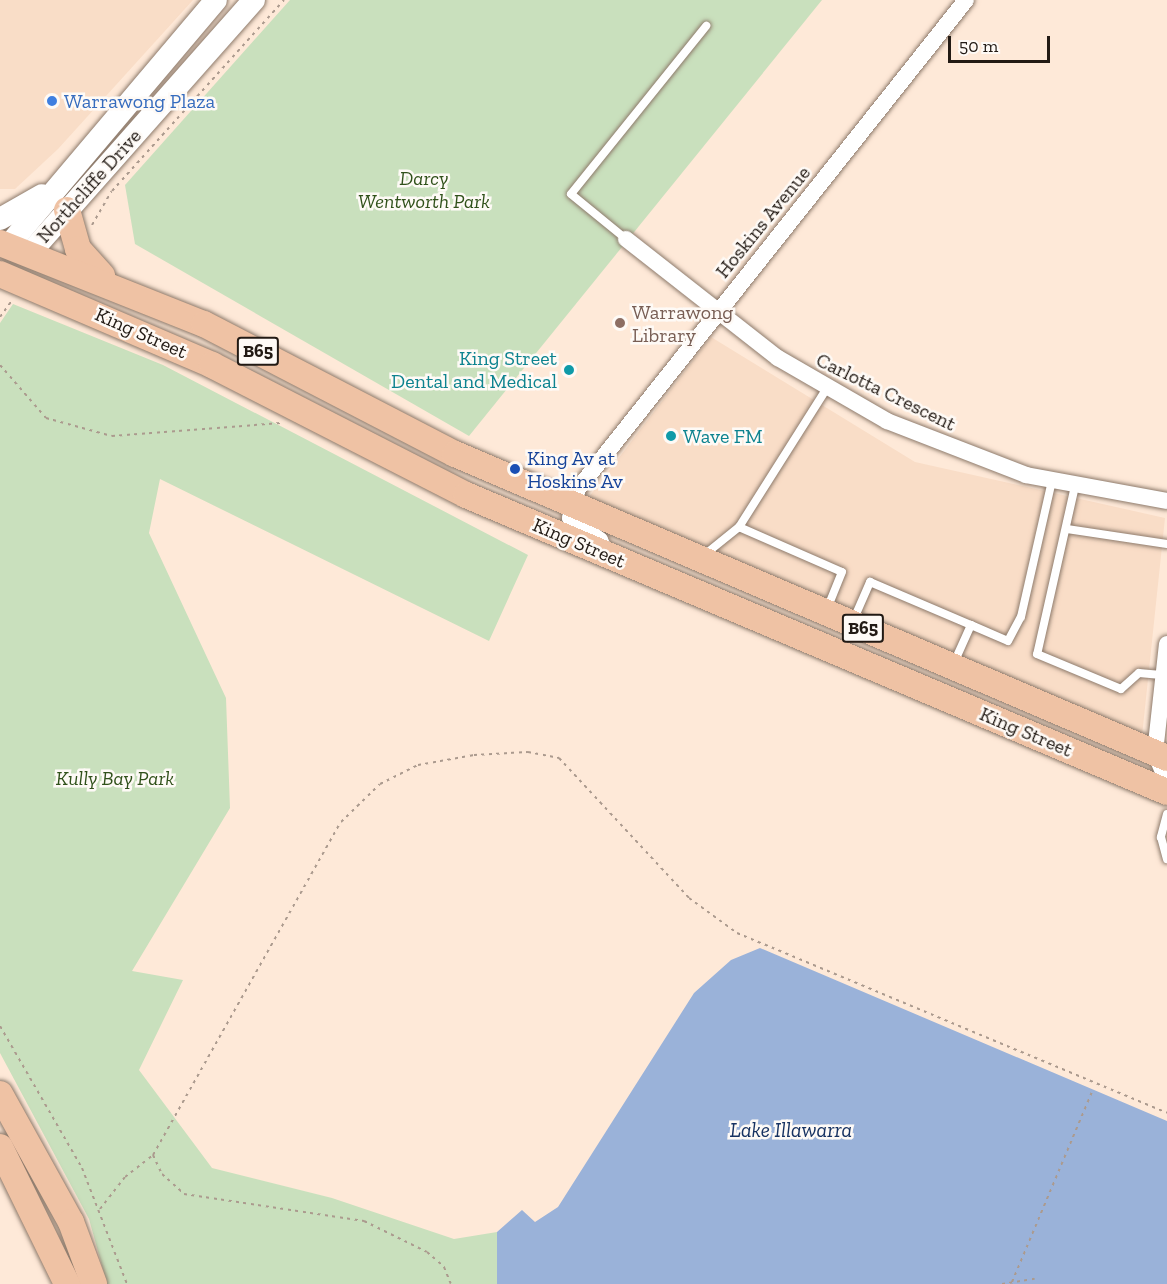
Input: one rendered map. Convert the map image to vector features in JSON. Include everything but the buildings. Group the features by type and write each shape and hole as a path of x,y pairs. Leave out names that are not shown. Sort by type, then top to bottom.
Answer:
{"main road":[{"name":"Northcliffe Drive","path":"7,286 10,249 216,0"},
{"name":"Northcliffe Drive","path":"10,249 67,210 254,0"},
{"path":"0,219 20,212 68,177"},
{"path":"67,210 78,249 107,282"},
{"name":"King Street","path":"10,249 107,282 236,339 426,441 1161,756"},
{"name":"King Street","path":"7,286 212,364 429,478 1167,792"},
{"path":"0,1094 71,1222 94,1284"},
{"path":"0,1148 67,1284"}],"street":[{"name":"Hoskins Avenue","path":"570,503 717,312 966,0"},
{"name":"Carlotta Crescent","path":"626,239 717,312 827,388 927,439 1052,481 1167,501"},
{"path":"570,503 575,525 600,540 607,555"},
{"path":"1167,650 1161,756 1167,781"}],"lane":[{"path":"626,239 571,194 706,26"},
{"path":"702,560 709,547 739,527 827,388"},
{"path":"852,624 870,582 1008,641 1021,617 1052,481"},
{"path":"1075,486 1037,654 1121,689 1139,673 1164,675"},
{"path":"739,527 842,572 826,613"},
{"path":"1067,529 1167,544"},
{"path":"952,667 971,625"},
{"path":"1167,814 1161,837 1167,859"}],"path":[{"path":"82,233 99,220 112,191 284,0"},
{"path":"0,317 7,286"},
{"path":"0,365 40,414 77,429 136,436 261,422 288,426"},
{"path":"100,1209 125,1177 153,1155 356,804 380,784 418,765 528,752 559,758 572,768 689,898 736,933 1167,1113"},
{"path":"0,1026 55,1116 100,1209 127,1284"},
{"path":"1012,1282 1093,1089"},
{"path":"153,1155 162,1174 184,1194 364,1221 427,1252 444,1267 451,1284"},
{"path":"1002,1284 1035,1279"}],"shaded area":[{"name":"Warrawong Plaza","path":"0,0 193,0 58,149 15,189 0,189"},
{"path":"711,337 915,462 1165,518 1142,736 586,501"}],"green space":[{"name":"Darcy Wentworth Park","path":"290,0 822,0 469,436 135,244 125,185"},
{"name":"Kully Bay Park","path":"13,304 163,365 528,555 489,641 160,479 149,533 226,698 230,808 132,971 183,980 139,1070 212,1168 332,1198 454,1239 497,1232 497,1284 107,1284 89,1219 0,1053 0,323"}],"water":[{"name":"Lake Illawarra","path":"760,948 1167,1121 1167,1284 497,1284 497,1232 522,1210 535,1222 558,1207 694,993 731,960"}],"place":[{"name":"Warrawong Plaza","path":"52,101"},
{"name":"Warrawong Library","path":"620,323"},
{"name":"King Street Dental and Medical","path":"569,370"},
{"name":"Wave FM","path":"671,436"},
{"name":"King Av at Hoskins Av","path":"515,469"}]}
